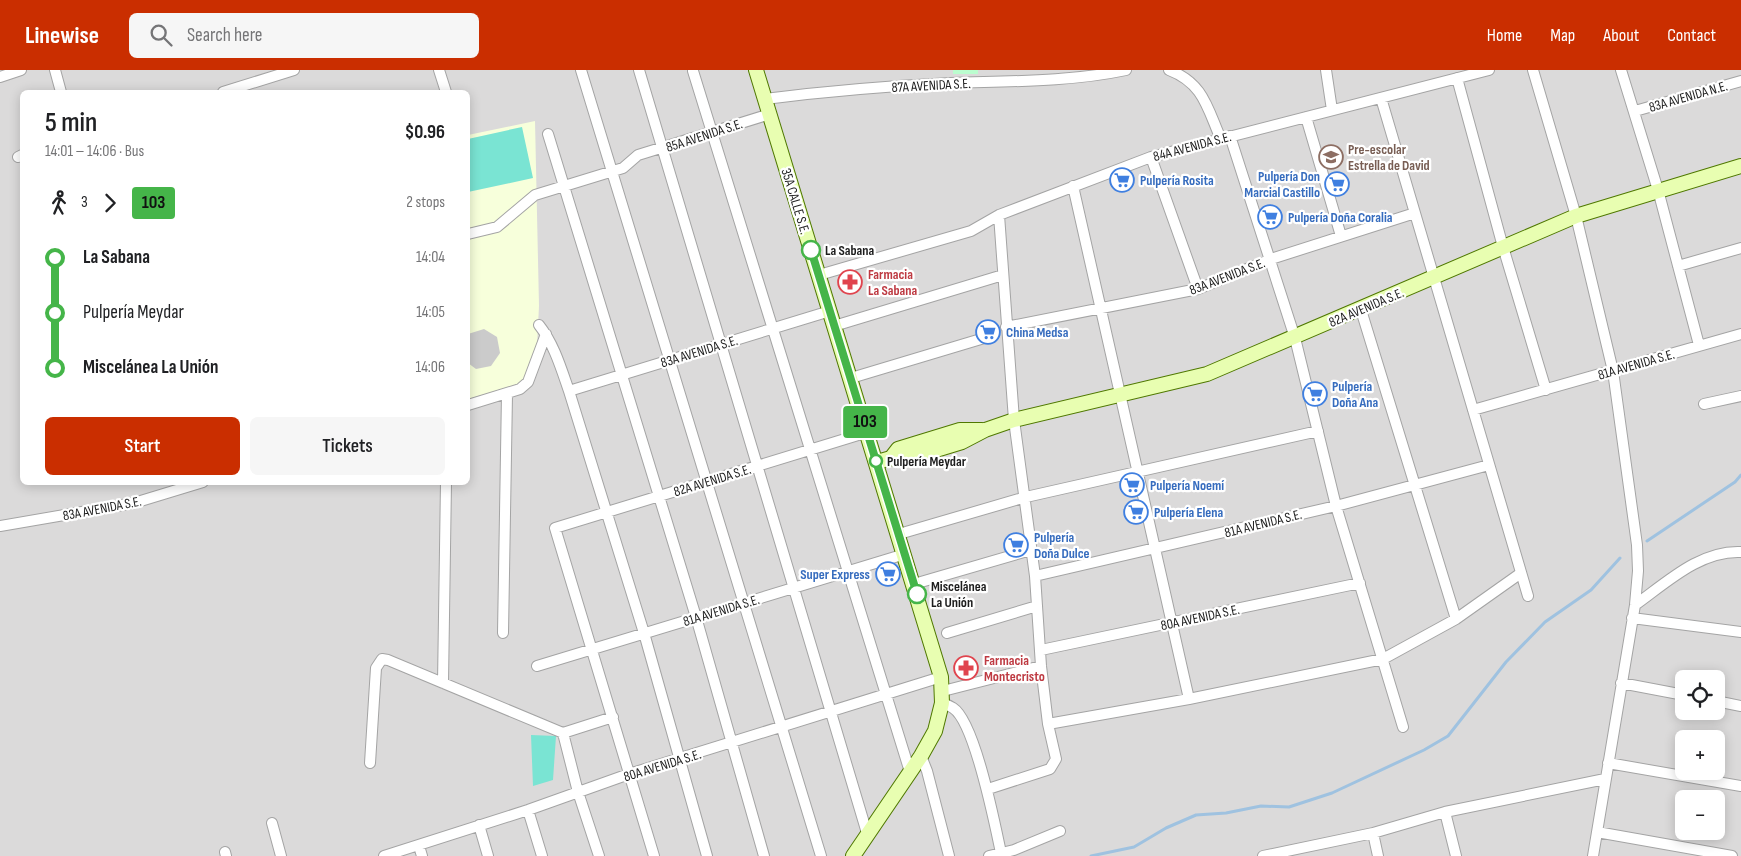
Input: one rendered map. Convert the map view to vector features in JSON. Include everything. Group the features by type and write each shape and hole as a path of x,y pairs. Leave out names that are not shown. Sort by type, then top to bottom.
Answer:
{"street":[{"path":"0,77 21,70"},
{"path":"55,70 60,90"},
{"path":"229,90 294,70"},
{"path":"440,70 445,90"},
{"path":"581,70 821,856"},
{"path":"638,70 867,833"},
{"name":"35A CALLE S.E.","path":"756,70 914,584 942,691"},
{"name":"87A AVENIDA S.E.","path":"765,99 837,90 926,84 1088,78 1126,70"},
{"path":"1169,70 1185,76 1199,90 1225,137 1271,259 1295,338 1336,506 1404,728"},
{"path":"1326,70 1332,110"},
{"name":"84A AVENIDA S.E.","path":"819,276 971,231 999,216 1151,157 1489,70"},
{"path":"1533,70 1576,216 1612,371 1637,545 1638,571 1635,605 1593,856"},
{"path":"1621,70 1658,190 1699,346"},
{"path":"693,72 884,696 910,772"},
{"path":"1457,78 1503,248 1546,390"},
{"name":"83A AVENIDA N.E.","path":"1635,111 1741,81"},
{"path":"1381,98 1528,596"},
{"name":"85A AVENIDA S.E.","path":"612,172 633,162 638,155 770,114"},
{"path":"1306,117 1341,236"},
{"path":"548,134 696,618 764,856"},
{"path":"1151,157 1198,289"},
{"name":"82A AVENIDA S.E.","path":"877,462 891,458 898,449 951,432 986,430 1014,420 1207,374 1361,310 1576,216 1741,166"},
{"path":"470,234 497,227 536,195 612,172"},
{"path":"1073,186 1188,698"},
{"name":"83A AVENIDA S.E.","path":"1006,327 1101,310 1198,289 1271,259 1415,213"},
{"path":"988,789 1050,769 1056,759 1048,724 1041,666 1035,576 1026,497 1014,420 999,216"},
{"path":"1678,266 1741,248"},
{"path":"834,326 1003,275"},
{"path":"1361,310 1413,485 1456,620"},
{"name":"83A AVENIDA S.E.","path":"569,390 830,311"},
{"path":"538,325 546,334 569,390 644,634 707,856"},
{"path":"470,404 520,389 528,382 546,334"},
{"name":"81A AVENIDA S.E.","path":"1473,410 1741,334"},
{"path":"851,378 990,336"},
{"path":"503,633 507,394"},
{"path":"1704,404 1741,396"},
{"path":"899,534 1026,497 1318,431"},
{"name":"82A AVENIDA S.E.","path":"592,649 555,528 868,432"},
{"name":"81A AVENIDA S.E.","path":"1035,576 1336,506 1489,465"},
{"name":"83A AVENIDA S.E.","path":"0,526 134,503 193,485"},
{"path":"443,683 446,485"},
{"path":"914,584 1031,550"},
{"path":"1635,605 1690,566 1715,556 1730,552 1741,552"},
{"name":"81A AVENIDA S.E.","path":"537,666 905,554"},
{"path":"1048,724 1382,659 1456,620 1521,573"},
{"name":"80A AVENIDA S.E.","path":"1041,650 1360,583"},
{"path":"947,633 1037,606"},
{"path":"1632,618 1741,632"},
{"path":"592,649 654,856"},
{"path":"370,764 376,668 382,659 563,732 613,717"},
{"name":"80A AVENIDA S.E.","path":"384,856 420,851 479,825 528,810 629,774 884,696 942,691 1041,666"},
{"path":"1621,682 1675,693"},
{"path":"858,854 867,833 921,756 935,731 942,691"},
{"path":"942,691 964,721 988,789 1001,853"},
{"path":"1725,703 1741,706"},
{"path":"563,732 578,792 599,856"},
{"path":"921,756 927,771 949,856"},
{"path":"1608,763 1741,786"},
{"path":"1263,856 1297,852 1445,812 1605,779"},
{"path":"528,810 542,856"},
{"path":"1445,812 1456,856"},
{"path":"272,823 282,856"},
{"path":"479,825 488,856"},
{"path":"989,856 1001,853 1017,853 1060,830"},
{"path":"1373,832 1378,856"},
{"path":"1597,832 1732,856"}],"shaded area":[{"path":"0,70 1741,70 1741,856 0,856"},
{"path":"535,121 539,306 537,346 522,383 470,398 470,135"},
{"path":"522,127 533,178 470,192 470,139"},
{"path":"484,329 497,337 500,353 491,366 476,369 470,364 470,333"},
{"path":"531,735 556,736 553,780 533,786"}],"green space":[{"path":"953,70 978,70 978,74 953,74"}],"waterway":[{"path":"1647,541 1735,482 1741,475"},
{"path":"1091,856 1134,847 1166,828 1196,815 1226,813 1261,806 1289,807 1332,793 1424,750 1448,736 1506,662 1545,622 1591,590 1620,558"}],"bus line":[{"name":"103","path":"811,250 917,594"}],"place":[{"name":"Pre-escolar Estrella de David","path":"1331,157"},
{"name":"Pulpería Rosita","path":"1122,180"},
{"name":"Pulpería Don Marcial Castillo","path":"1337,184"},
{"name":"Pulpería Doña Coralia","path":"1270,217"},
{"name":"La Sabana","path":"811,250"},
{"name":"Farmacia La Sabana","path":"850,282"},
{"name":"China Medsa","path":"988,332"},
{"name":"Pulpería Doña Ana","path":"1315,394"},
{"name":"Pulpería Meydar","path":"876,461"},
{"name":"Pulpería Noemí","path":"1132,485"},
{"name":"Pulpería Elena","path":"1136,512"},
{"name":"Pulpería Doña Dulce","path":"1016,545"},
{"name":"Super Express","path":"888,574"},
{"name":"Miscelánea La Unión","path":"917,594"},
{"name":"Farmacia Montecristo","path":"966,668"}]}
